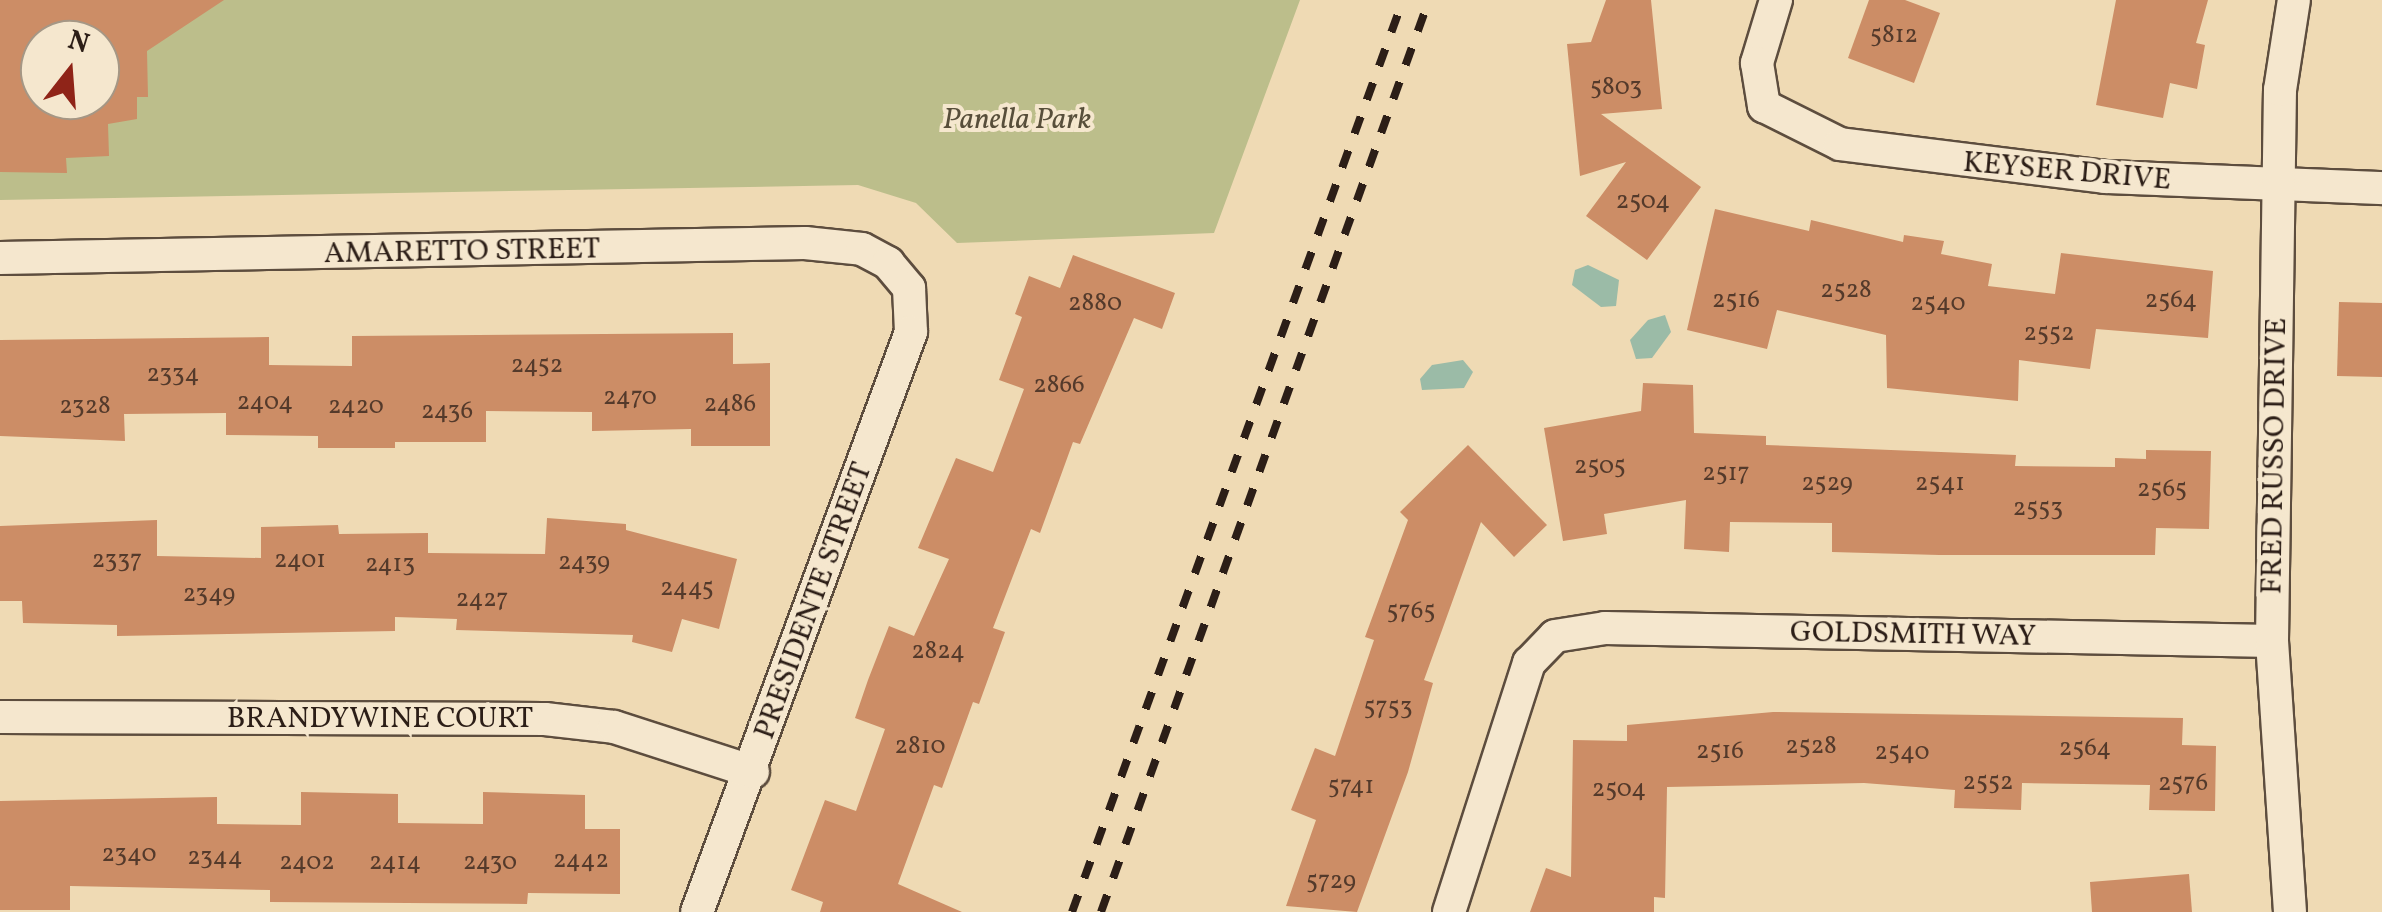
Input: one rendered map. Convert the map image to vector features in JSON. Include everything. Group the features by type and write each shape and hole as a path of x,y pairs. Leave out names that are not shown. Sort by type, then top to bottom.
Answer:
{"street":[{"name":"KEYSER DRIVE","path":"1776,0 1757,62 1764,106 1840,144 1980,166 2280,186 2382,188"},
{"name":"FRED RUSSO DRIVE","path":"2290,912 2272,641 2280,90 2294,0"},
{"name":"AMARETTO STREET","path":"0,258 805,243 862,249 888,262 909,288"},
{"name":"PRESIDENTE STREET","path":"698,912 911,332 909,288"},
{"name":"GOLDSMITH WAY","path":"1449,912 1528,663 1555,636 1605,628 2272,641"},
{"name":"BRANDYWINE COURT","path":"0,717 545,719 614,727 752,772"}],"green space":[{"name":"Panella Park","path":"0,0 1300,0 1214,233 957,243 916,203 858,185 0,200"}],"shaded area":[{"path":"1588,265 1619,280 1616,306 1601,307 1572,285 1575,270"},
{"path":"1665,315 1671,332 1652,358 1636,359 1630,340 1648,320"},
{"path":"1463,360 1473,372 1464,388 1422,390 1420,379 1432,365"}],"building":[{"path":"0,0 224,0 147,51 148,97 137,97 137,119 108,124 109,156 66,158 67,173 0,172"},
{"path":"1606,0 1651,0 1662,109 1601,114 1701,187 1647,260 1586,216 1626,162 1580,176 1567,44 1591,42"},
{"path":"1869,0 1905,0 1940,13 1914,83 1848,58"},
{"path":"2116,0 2208,0 2196,43 2205,45 2197,89 2170,83 2163,118 2096,105"},
{"path":"1715,209 1809,231 1811,220 1903,242 1904,235 1944,241 1941,254 1992,264 1988,286 2055,294 2061,253 2213,271 2208,338 2096,329 2090,369 2019,360 2018,401 1887,388 1886,335 1777,310 1767,349 1687,330"},
{"path":"1073,255 1175,293 1162,329 1134,318 1080,444 1073,442 1040,533 1031,529 993,628 1005,632 979,704 973,702 942,788 934,785 898,884 962,912 820,912 823,902 791,890 825,800 856,811 885,729 855,718 868,680 889,626 914,636 949,559 918,548 956,458 993,472 1024,389 999,380 1022,317 1015,314 1029,276 1060,288"},
{"path":"2339,302 2382,303 2382,377 2337,376"},
{"path":"733,333 733,364 770,363 770,446 691,446 691,429 592,431 592,412 486,411 486,442 395,442 395,448 318,448 318,436 226,435 226,413 124,414 125,441 0,436 0,340 269,337 269,365 352,366 352,336"},
{"path":"1643,383 1693,385 1694,433 1766,436 1766,445 2016,455 2015,466 2115,467 2115,458 2146,459 2146,450 2211,451 2209,529 2156,528 2155,555 1939,555 1832,552 1832,523 1730,522 1729,552 1684,549 1686,500 1604,514 1607,534 1563,541 1544,428 1641,411"},
{"path":"1468,445 1547,525 1514,557 1481,522 1424,680 1433,683 1408,772 1357,912 1286,906 1316,820 1291,810 1315,748 1335,756 1374,640 1365,637 1408,520 1400,512"},
{"path":"547,518 626,524 626,530 737,559 719,629 682,619 672,652 632,642 633,635 456,630 457,619 395,617 395,631 117,636 117,625 23,623 22,601 0,601 0,526 157,520 157,556 261,558 261,527 338,525 339,534 428,533 428,553 545,554"},
{"path":"1773,712 2183,718 2182,745 2216,746 2215,811 2149,810 2150,785 2022,783 2021,810 1954,808 1955,790 1864,783 1667,787 1665,898 1654,897 1654,912 1530,912 1546,868 1571,877 1573,740 1627,741 1627,725"},
{"path":"301,792 398,794 398,823 483,824 483,792 585,795 585,829 620,829 620,894 528,893 527,904 270,902 270,890 70,886 70,910 0,910 0,801 217,797 217,824 301,825"},
{"path":"2189,874 2192,912 2092,912 2090,882"}],"railway":[{"path":"1072,912 1403,0"},
{"path":"1101,912 1429,0"}]}
